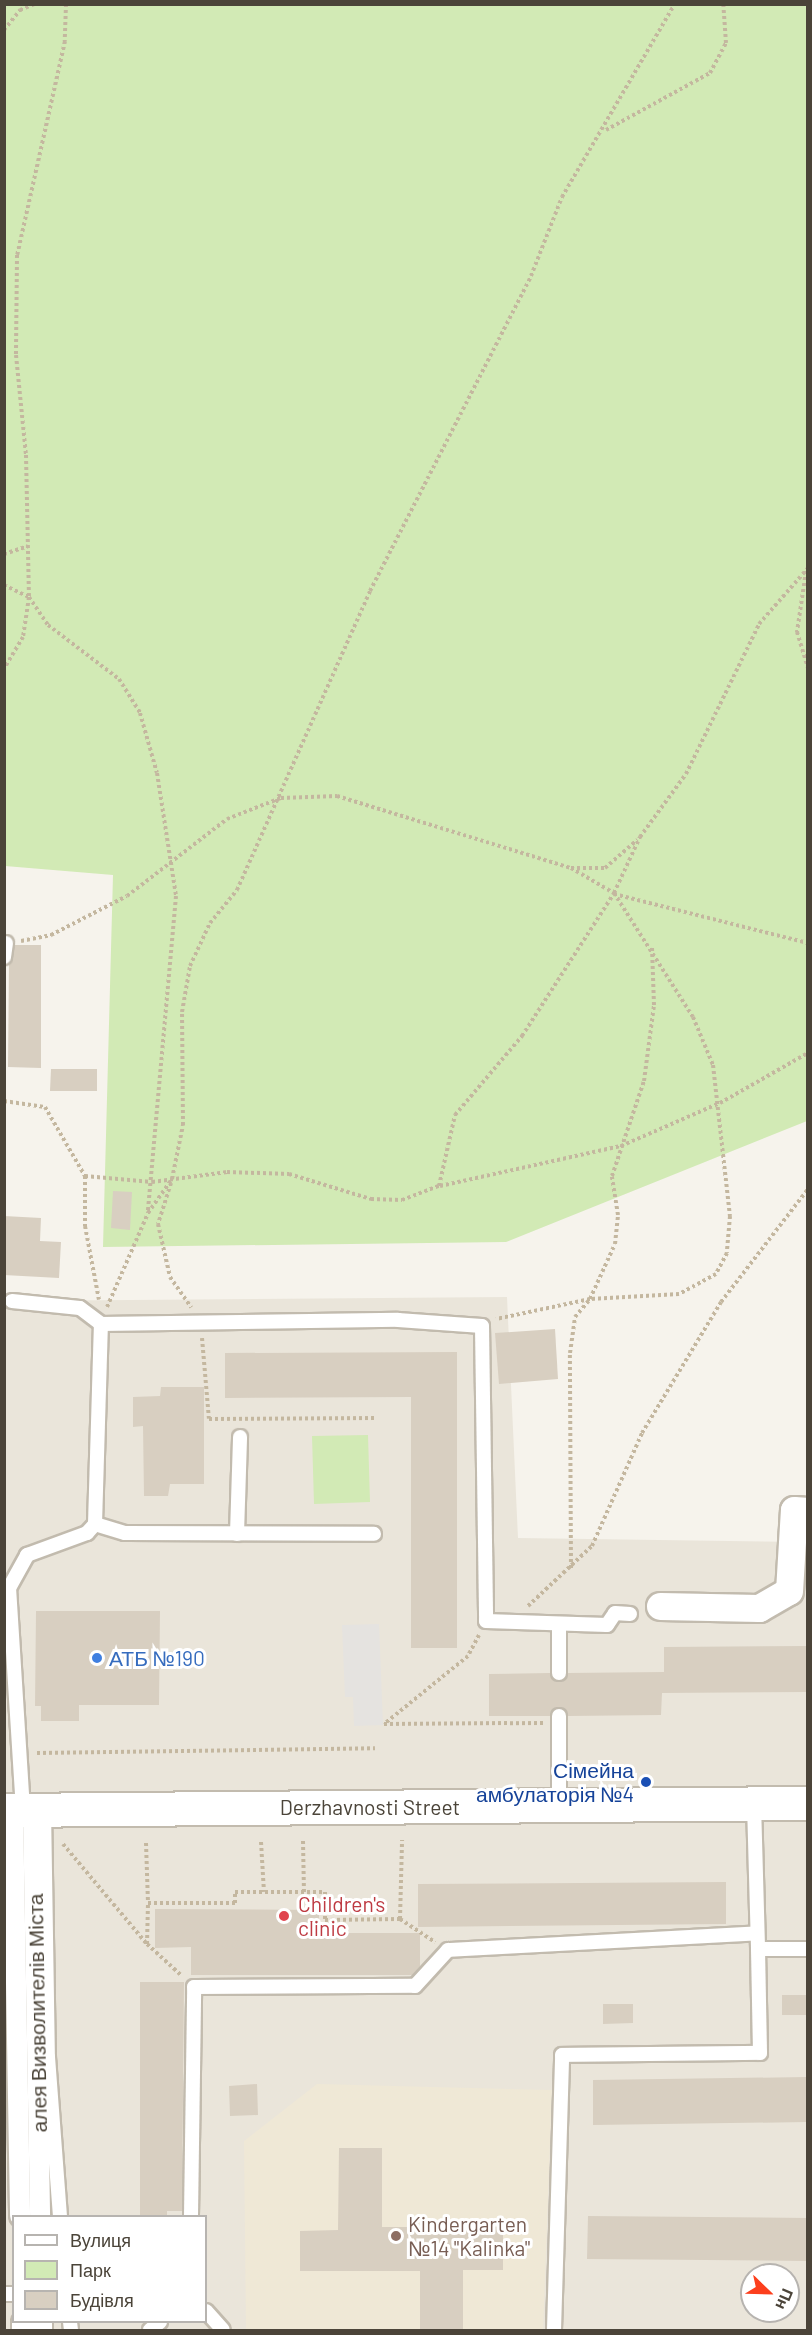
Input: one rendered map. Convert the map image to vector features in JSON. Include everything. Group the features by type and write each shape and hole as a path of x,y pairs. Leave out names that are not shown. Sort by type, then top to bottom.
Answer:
{"street":[{"path":"660,1606 759,1608 789,1591 794,1510 807,1511"},
{"name":"Derzhavnosti Street","path":"23,1810 807,1803"},
{"name":"алея Визволителів Міста","path":"20,2215 23,1810"},
{"name":"алея Визволителів Міста","path":"23,1810 40,2215"}],"lane":[{"path":"12,1301 80,1308 101,1324 201,1321 482,1326 486,1621 607,1625 615,1612 630,1614"},
{"path":"60,2215 48,2057 17,1753 9,1588 27,1555 87,1533 95,1524 101,1324"},
{"path":"237,1534 240,1437"},
{"path":"95,1524 125,1533 374,1534"},
{"path":"559,1624 559,1673"},
{"path":"559,1719 559,1806"},
{"path":"554,2331 562,2055 760,2053 754,1804"},
{"path":"191,2215 194,1987 415,1986 448,1950 757,1933"},
{"path":"758,1949 807,1949"},
{"path":"207,2311 223,2331"}],"path":[{"path":"4,30 21,7 35,4"},
{"path":"4,669 22,637 29,597 16,355 17,255 65,41 66,4"},
{"path":"377,1418 209,1419 201,1321 170,1277 158,1224 172,1179 183,1125 182,1012 190,966 210,923 237,890 281,798 370,591 531,276 562,197 606,130 629,75 664,30 675,4"},
{"path":"606,130 710,73 726,43 723,4"},
{"path":"4,554 27,546"},
{"path":"807,569 797,632 807,668"},
{"path":"439,1186 455,1115 522,1036 614,893 640,837 686,774 759,624 807,569"},
{"path":"4,585 29,597 48,625 119,679 140,712 157,773 171,864 175,957 148,1213"},
{"path":"5,950 51,934 127,896 227,819 281,798 337,796 571,868 614,893 807,943"},
{"path":"571,868 605,868 640,837"},
{"path":"482,1326 507,1313 590,1299 679,1294 716,1274 727,1253 730,1216 720,1103 713,1065 693,1017 652,948 614,893"},
{"path":"571,1568 570,1353 575,1317 590,1299 615,1244 618,1215 612,1176 644,1081 654,1005 652,948"},
{"path":"85,1176 152,1182 227,1172 289,1174 372,1199 402,1200 439,1186 621,1146 720,1103 807,1053"},
{"path":"4,1101 45,1107 85,1176 85,1226 101,1324"},
{"path":"101,1324 148,1213 172,1179"},
{"path":"510,1622 571,1568 591,1546 642,1433 721,1302 807,1189"},
{"path":"486,1621 468,1656 384,1724 559,1719"},
{"path":"17,1753 375,1748"},
{"path":"400,1919 402,1840"},
{"path":"303,1841 304,1892"},
{"path":"261,1842 264,1892"},
{"path":"63,1844 147,1944 194,1987"},
{"path":"146,1844 147,1944"},
{"path":"148,1903 235,1903 235,1892 325,1892 325,1920 400,1919 448,1950"}],"shaded area":[{"path":"507,1297 518,1538 807,1542 807,2330 5,2330 4,1301"},
{"path":"379,1624 383,1725 354,1726 353,1697 345,1697 342,1625"},
{"name":"Kindergarten №14 \"Kalinka\"","path":"317,2084 552,2090 543,2330 246,2330 244,2141"}],"green space":[{"path":"4,5 807,5 807,1121 506,1242 103,1247 113,875 5,866"},
{"path":"368,1435 370,1502 314,1504 312,1436"}],"building":[{"path":"15,945 41,945 41,1068 8,1067 9,964"},
{"path":"51,1069 97,1069 97,1091 50,1091"},
{"path":"113,1191 132,1192 130,1230 111,1228"},
{"path":"4,1216 41,1218 40,1241 61,1242 59,1278 4,1275"},
{"path":"555,1329 558,1379 499,1384 495,1333"},
{"path":"457,1352 457,1648 411,1648 411,1397 225,1398 225,1353"},
{"path":"161,1387 204,1387 204,1484 170,1484 168,1496 144,1496 143,1426 133,1427 133,1397 160,1396"},
{"name":"АТБ №190","path":"36,1611 160,1611 159,1705 79,1705 79,1721 41,1721 41,1706 35,1706"},
{"path":"807,1646 807,1692 662,1693 661,1715 568,1716 558,1707 550,1716 489,1716 489,1674 550,1673 560,1682 568,1673 664,1672 664,1647"},
{"path":"726,1882 726,1924 418,1927 418,1884"},
{"path":"155,1909 319,1910 319,1933 420,1933 420,1967 413,1975 191,1975 191,1947 155,1948"},
{"path":"140,1982 184,1982 182,2211 167,2211 167,2215 140,2215"},
{"path":"782,1995 807,1995 807,2015 782,2015"},
{"path":"603,2004 633,2004 633,2023 603,2024"},
{"path":"807,2077 807,2122 593,2125 593,2080"},
{"path":"257,2084 258,2115 230,2116 229,2086"},
{"path":"339,2148 382,2148 382,2227 503,2227 503,2270 463,2270 463,2331 420,2331 420,2271 300,2271 300,2231 338,2230"},
{"path":"588,2216 807,2218 807,2261 587,2259"}],"place":[{"name":"АТБ №190","path":"97,1658"},
{"name":"Сімейна амбулаторія №4","path":"646,1782"},
{"name":"Children's clinic","path":"284,1916"},
{"name":"Kindergarten №14 \"Kalinka\"","path":"396,2236"}]}
